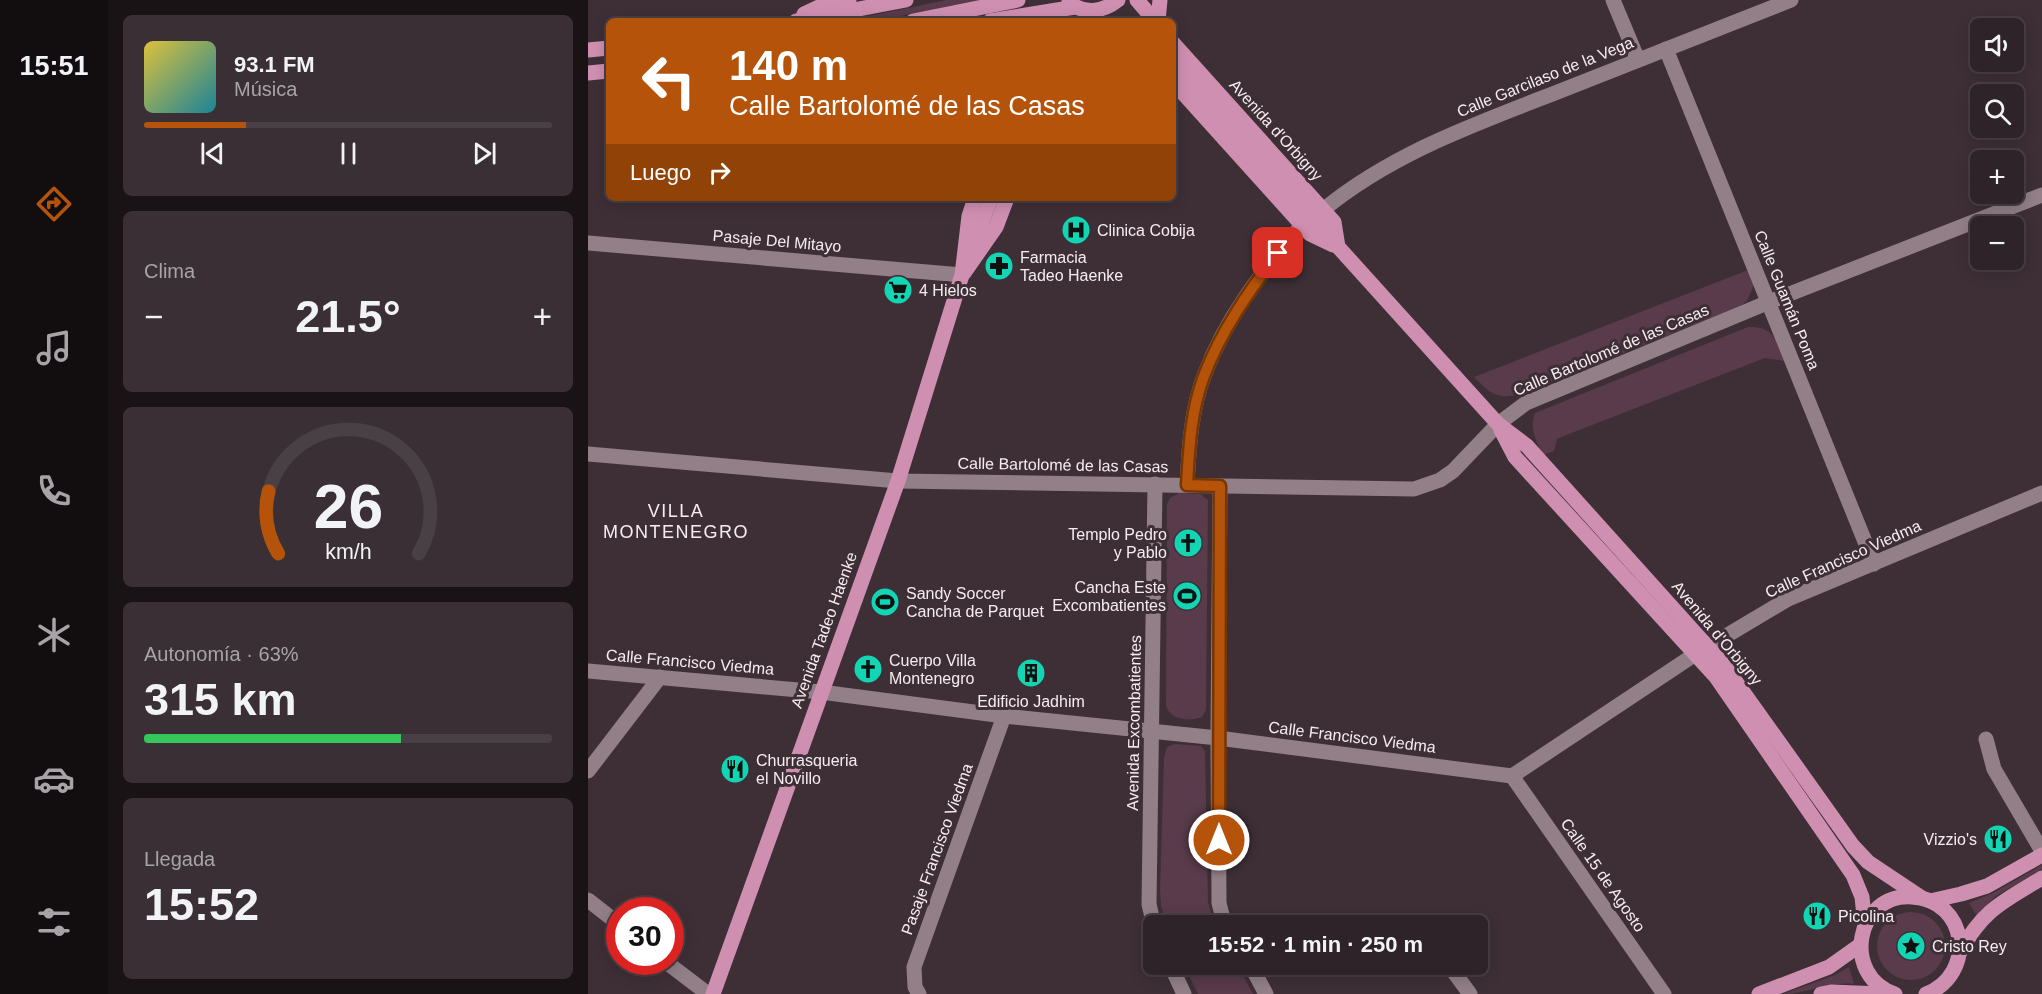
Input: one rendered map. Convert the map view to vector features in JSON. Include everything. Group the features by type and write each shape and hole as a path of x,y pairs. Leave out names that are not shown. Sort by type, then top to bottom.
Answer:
{"main road":[{"path":"794,18 823,5 849,0"},
{"path":"812,18 906,0"},
{"path":"928,18 1018,0"},
{"path":"1015,18 1070,2 1086,11 1101,10 1118,0"},
{"path":"1128,0 1138,18"},
{"path":"1137,0 1154,18"},
{"path":"1157,18 1160,0"},
{"path":"1061,18 1070,2"},
{"name":"Avenida d'Orbigny","path":"1176,46 1335,222 1338,248"},
{"path":"588,50 606,48"},
{"path":"1176,67 1338,248"},
{"path":"588,73 606,71"},
{"name":"Avenida d'Orbigny","path":"1176,85 1310,234 1338,248 1498,424 1527,446 1736,681 1853,846 1868,862 1945,911 1959,934 1960,952"},
{"name":"Avenida Tadeo Haenke","path":"713,994 898,481 962,275 969,216 974,201"},
{"path":"962,275 990,201"},
{"name":"Avenida Tadeo Haenke","path":"962,275 996,227 1006,201"},
{"name":"Avenida d'Orbigny","path":"1498,424 1515,457 1726,691 1853,875 1862,897 1865,925"},
{"path":"1895,994 1883,989 1871,977 1863,962 1860,945 1865,925 1875,911 1889,901 1905,897 1926,899 1961,894 1987,886 2042,853"},
{"path":"1936,992 1954,971 1960,952 1972,930 1984,916 2042,878"},
{"path":"1759,994 1829,967 1860,945"},
{"path":"1821,994 1831,992 1881,994"}],"street":[{"path":"1613,0 1638,60"},
{"name":"Calle Garcilaso de la Vega","path":"1323,210 1370,175 1450,134 1791,0"},
{"name":"Calle Guamán Poma","path":"1666,49 1874,564"},
{"name":"Calle Bartolomé de las Casas","path":"588,454 898,481 1414,489 1440,480 1453,471 1498,424 1526,403 1768,302 2042,195"},
{"path":"1187,485 1189,448 1196,405 1204,377 1220,341 1255,282 1302,225"},
{"name":"Pasaje Del Mitayo","path":"588,243 962,275"},
{"name":"Avenida Excombatientes","path":"1152,915 1149,903 1155,484"},
{"path":"1220,486 1219,903 1224,915"},
{"name":"Calle Francisco Viedma","path":"588,671 821,692 1004,716 1153,730 1512,776 1694,655 1788,599 2042,493"},
{"path":"588,771 660,677"},
{"name":"Pasaje Francisco Viedma","path":"919,994 915,987 914,967 1004,716"},
{"path":"1986,739 1994,769 2042,853"},
{"name":"Calle 15 de Agosto","path":"1512,776 1664,994"},
{"path":"588,900 606,914"},
{"path":"683,975 708,994"},
{"path":"1175,975 1184,994"},
{"path":"1256,975 1266,994"},
{"path":"1456,975 1470,994"}],"shaded area":[{"path":"947,0 979,0 891,18 860,18"},
{"path":"1748,270 1754,285 1747,301 1739,307 1520,394 1505,396 1494,394 1474,377"},
{"path":"1748,327 1757,327 1769,332 1776,341 1784,361 1765,358 1574,432 1557,439 1554,451 1543,455 1533,429 1535,413"},
{"path":"1179,493 1200,494 1208,500 1206,710 1202,717 1192,719 1176,717 1168,711 1166,706 1167,504 1170,498"},
{"path":"1174,744 1201,746 1205,751 1208,903 1212,915 1164,915 1161,906 1164,757 1167,747"},
{"path":"2042,865 2042,869 1996,896 1976,915 1969,903 1993,893"},
{"path":"1918,912 1930,918 1939,927 1945,939 1943,959 1935,970 1918,980 1904,980 1887,970 1879,959 1877,939 1887,922 1898,914"},
{"path":"1849,967 1854,984 1835,984 1783,994 1835,975"},
{"path":"1189,975 1243,975 1253,994 1198,994"}],"place":[{"name":"Clinica Cobija","path":"1076,230"},
{"name":"Farmacia Tadeo Haenke","path":"999,266"},
{"name":"4 Hielos","path":"898,290"},
{"name":"Templo Pedro y Pablo","path":"1188,543"},
{"name":"Cancha Este Excombatientes","path":"1187,596"},
{"name":"Sandy Soccer Cancha de Parquet","path":"885,602"},
{"name":"Cuerpo Villa Montenegro","path":"868,669"},
{"name":"Edificio Jadhim","path":"1031,673"},
{"name":"Churrasqueria el Novillo","path":"735,769"},
{"name":"Vizzio's","path":"1998,839"},
{"name":"Picolina","path":"1817,916"},
{"name":"Cristo Rey","path":"1911,946"}],"district":[{"name":"VILLA MONTENEGRO","path":"676,521"}],"route":[{"path":"1219,840 1220,486 1187,485 1189,448 1204,377 1220,341 1255,282 1278,253"}]}
